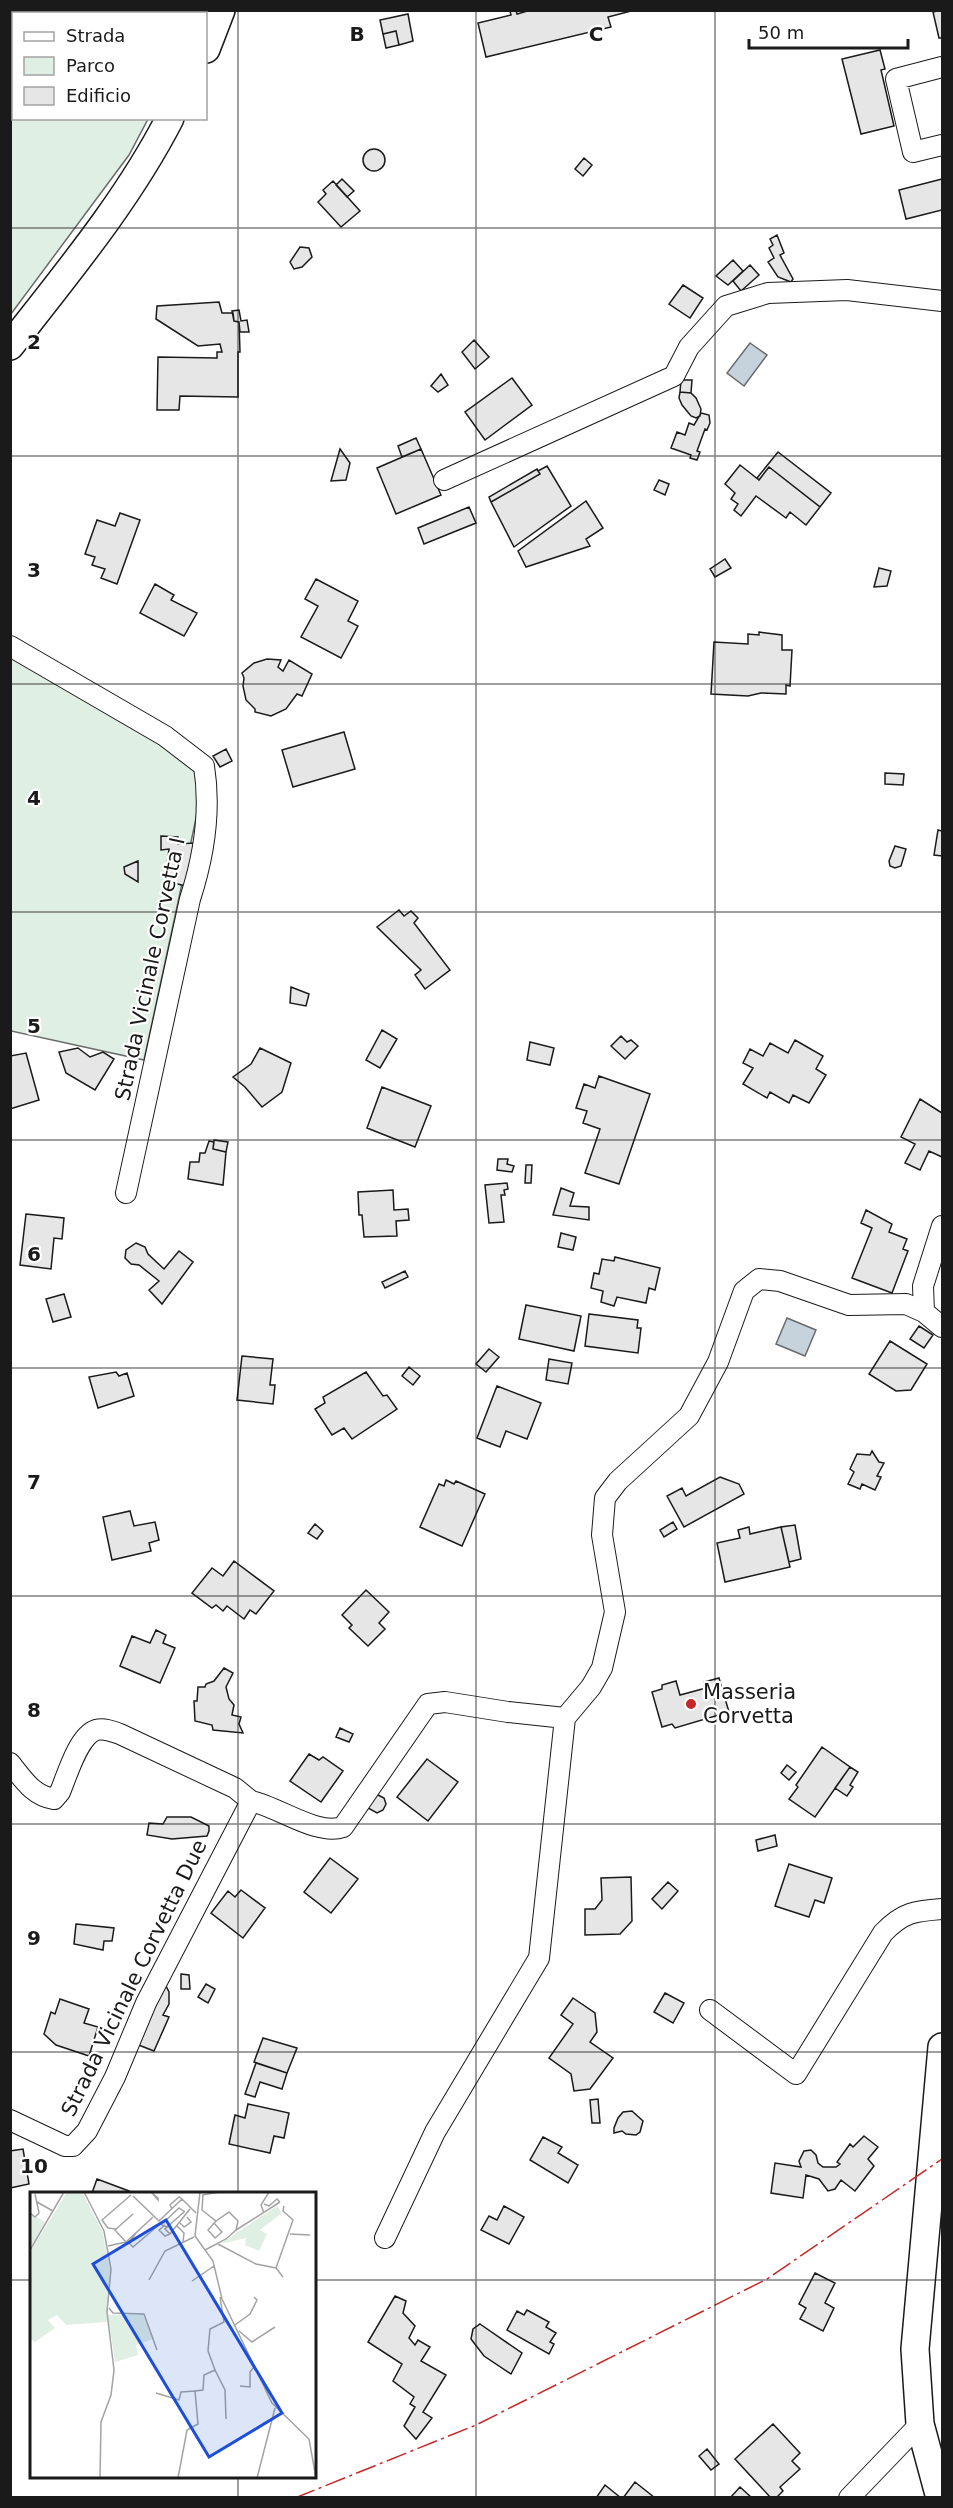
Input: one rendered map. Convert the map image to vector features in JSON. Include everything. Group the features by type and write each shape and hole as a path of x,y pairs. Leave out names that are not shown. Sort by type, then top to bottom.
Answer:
{"main road":[{"path":"207,46 221,10"},
{"path":"10,346 75,263 150,157 169,120"},
{"path":"940,2498 920,2424 915,2349 942,2047"}],"street":[{"path":"942,68 896,79 913,153 942,145"},
{"path":"444,480 674,376 689,347 726,306 768,293 847,290 942,301"},
{"name":"Strada Vicinale Corvetta I","path":"10,646 165,736 204,766 208,789 201,865 190,899 126,1193"},
{"path":"924,1312 923,1286 942,1227"},
{"path":"385,2238 435,2132 539,1958 565,1718 591,1687 602,1668 615,1612 602,1535 605,1498 618,1481 689,1416 718,1362 744,1291 759,1279 780,1281 849,1305 906,1304 924,1312 942,1327"},
{"path":"10,1763 33,1790 44,1797 54,1799 60,1792 82,1740 94,1731 105,1729 235,1788 251,1801 267,1804 321,1829 333,1830 343,1827 428,1704 445,1702 565,1718"},
{"name":"Strada Vicinale Corvetta Due","path":"10,2120 65,2146 73,2146 87,2132 115,2077 146,2003 251,1801"},
{"path":"710,2010 796,2074 883,1933 899,1918 913,1911 942,1909"},
{"path":"849,2498 920,2424"}],"green space":[{"path":"11,10 203,11 12,12 12,120 147,120 129,155 11,314"},
{"path":"11,653 199,762 200,800 144,1060 11,1031"}],"shaded area":[{"path":"750,343 767,355 744,386 727,373"},
{"path":"787,1318 816,1330 805,1356 776,1344"}],"building":[{"path":"516,10 517,14 531,10 635,10 608,17 611,27 486,57 478,23 511,15 510,11"},
{"path":"942,10 942,38 939,38 933,12"},
{"path":"408,14 413,41 399,45 396,31 383,34 380,20"},
{"path":"396,31 399,45 386,48 383,34"},
{"path":"880,50 885,69 881,70 894,126 861,134 842,59"},
{"path":"374,149 382,152 385,160 382,168 374,171 366,168 363,160 366,152"},
{"path":"584,158 592,165 583,176 575,169"},
{"path":"342,179 354,191 347,197 336,185"},
{"path":"942,179 942,210 906,219 899,190"},
{"path":"333,181 360,211 341,227 318,202 326,194 323,190"},
{"path":"777,235 784,253 780,255 793,279 791,282 778,277 768,262 774,258 769,248 773,245 770,239"},
{"path":"300,247 309,248 312,257 302,267 294,269 290,262"},
{"path":"733,260 743,271 728,285 716,276"},
{"path":"750,265 759,275 741,291 733,281"},
{"path":"683,285 703,298 690,318 669,304"},
{"path":"219,302 222,313 233,313 234,321 239,322 238,397 180,396 179,410 157,410 158,357 217,358 217,352 222,352 220,344 198,346 156,319 157,306"},
{"path":"239,310 241,321 247,320 249,332 240,332 239,322 234,321 232,311"},
{"path":"474,340 489,357 475,369 462,352"},
{"path":"441,374 448,385 438,392 431,386"},
{"path":"512,378 532,405 485,440 465,412"},
{"path":"681,380 692,380 691,393 680,392"},
{"path":"680,392 691,393 696,398 701,409 700,416 696,418 691,416 682,405 679,398"},
{"path":"701,413 709,415 710,423 707,430 705,429 697,451 700,452 697,460 690,458 691,455 671,448 677,432 685,435 689,423 694,425"},
{"path":"416,438 421,449 402,457 398,446"},
{"path":"340,449 350,463 346,480 331,481"},
{"path":"421,449 441,495 396,514 377,468"},
{"path":"778,452 831,493 820,507 769,467 759,480 757,478"},
{"path":"740,465 759,480 769,467 820,507 806,525 790,512 786,518 756,496 741,516 734,510 738,504 731,499 735,493 725,484"},
{"path":"547,466 571,506 514,547 491,502 540,474 538,471"},
{"path":"537,469 540,474 491,502 489,497"},
{"path":"659,480 669,484 665,495 654,490"},
{"path":"586,501 603,528 586,539 590,546 526,567 518,551"},
{"path":"469,507 476,523 424,544 418,528"},
{"path":"120,513 140,520 117,584 101,578 105,569 92,565 95,557 85,554 97,520 115,526"},
{"path":"725,559 731,568 715,577 710,569"},
{"path":"879,568 891,571 887,586 874,587"},
{"path":"316,579 358,601 348,621 358,626 341,658 301,637 318,606 305,599"},
{"path":"155,584 174,595 171,600 197,613 184,636 140,613"},
{"path":"759,632 782,635 782,650 792,650 790,686 786,685 786,694 761,693 748,696 711,694 714,642 748,644 748,634 759,635"},
{"path":"267,659 281,660 278,667 283,671 289,660 312,674 302,696 297,694 286,709 271,716 255,712 246,700 242,673 254,663"},
{"path":"344,732 355,769 293,787 282,750"},
{"path":"226,749 232,761 220,767 213,756"},
{"path":"885,773 904,774 903,785 885,784"},
{"path":"938,830 942,831 942,856 934,855"},
{"path":"161,836 178,837 178,844 194,843 186,886 165,881 169,849 161,850"},
{"path":"895,846 906,849 901,866 895,868 890,866 889,861"},
{"path":"138,861 138,882 125,874 124,867"},
{"path":"399,910 404,916 411,911 418,918 414,923 450,970 425,989 415,975 421,970 377,927"},
{"path":"291,987 309,994 306,1006 290,1003"},
{"path":"382,1030 397,1039 380,1068 366,1060"},
{"path":"621,1036 627,1042 631,1040 638,1046 625,1059 611,1046"},
{"path":"795,1040 823,1056 816,1069 826,1075 809,1103 793,1095 789,1103 770,1092 767,1098 743,1084 753,1068 743,1063 750,1049 763,1056 770,1043 788,1053"},
{"path":"530,1042 554,1048 550,1065 527,1060"},
{"path":"78,1048 90,1057 103,1052 114,1059 95,1090 66,1073 59,1052"},
{"path":"260,1048 291,1063 282,1092 262,1107 233,1077 251,1064"},
{"path":"26,1053 39,1100 10,1109 10,1056"},
{"path":"599,1076 650,1094 619,1184 585,1173 600,1129 583,1123 587,1111 576,1108 584,1084 595,1088"},
{"path":"382,1087 431,1106 415,1147 367,1128"},
{"path":"920,1099 942,1113 942,1157 929,1151 920,1170 905,1163 915,1144 901,1137"},
{"path":"214,1140 228,1142 226,1152 213,1149"},
{"path":"209,1141 214,1142 213,1149 226,1152 223,1185 188,1179 190,1162 199,1162 200,1153 205,1153"},
{"path":"498,1159 508,1159 507,1164 514,1166 512,1172 497,1170"},
{"path":"526,1165 532,1165 531,1183 525,1183"},
{"path":"507,1183 508,1189 504,1190 505,1195 501,1195 504,1222 489,1223 485,1185"},
{"path":"561,1188 574,1193 570,1206 589,1207 589,1220 553,1215"},
{"path":"393,1190 394,1210 408,1209 409,1220 396,1221 397,1236 364,1237 362,1215 359,1215 358,1192"},
{"path":"866,1210 892,1224 889,1232 907,1239 903,1249 908,1251 892,1293 852,1278 872,1228 861,1223"},
{"path":"26,1214 64,1218 62,1239 54,1238 51,1269 20,1265"},
{"path":"561,1233 576,1237 573,1250 558,1247"},
{"path":"136,1243 145,1247 148,1254 164,1269 179,1251 193,1262 162,1304 149,1290 159,1281 139,1265 131,1264 125,1258 126,1250"},
{"path":"615,1257 660,1268 655,1290 649,1288 646,1303 617,1297 614,1306 601,1302 603,1291 591,1288 594,1273 599,1274 602,1259 614,1261"},
{"path":"405,1271 408,1277 385,1288 382,1282"},
{"path":"64,1294 71,1317 53,1322 46,1299"},
{"path":"526,1305 581,1316 574,1351 519,1339"},
{"path":"589,1314 638,1320 637,1328 641,1328 638,1353 585,1346"},
{"path":"919,1326 933,1335 924,1348 910,1339"},
{"path":"890,1341 927,1364 911,1390 896,1391 869,1374"},
{"path":"489,1349 499,1357 486,1372 476,1364"},
{"path":"242,1356 273,1359 270,1385 275,1385 273,1404 237,1400"},
{"path":"549,1359 572,1363 568,1384 546,1380"},
{"path":"409,1367 420,1376 413,1385 402,1376"},
{"path":"116,1372 119,1376 127,1373 134,1396 98,1408 89,1377"},
{"path":"366,1372 383,1396 387,1395 397,1409 352,1439 344,1428 332,1435 315,1409 325,1403 323,1397"},
{"path":"497,1386 541,1403 527,1439 506,1431 500,1447 477,1438"},
{"path":"872,1451 879,1462 884,1463 877,1476 881,1477 875,1490 862,1484 860,1489 848,1484 854,1472 850,1469 857,1454 870,1455"},
{"path":"720,1477 739,1484 744,1494 684,1527 667,1496 682,1488 686,1496"},
{"path":"446,1480 454,1484 456,1481 485,1494 462,1546 420,1527 439,1484 444,1486"},
{"path":"130,1511 134,1526 155,1522 159,1540 149,1543 151,1551 112,1560 103,1517"},
{"path":"673,1522 677,1529 664,1537 660,1530"},
{"path":"315,1524 323,1531 317,1539 308,1533"},
{"path":"795,1525 801,1559 789,1562 781,1527"},
{"path":"749,1527 750,1534 781,1527 790,1567 725,1582 717,1543 740,1538 738,1530"},
{"path":"234,1561 274,1591 256,1614 250,1610 244,1619 227,1606 223,1611 216,1605 212,1608 192,1593 212,1568 223,1576"},
{"path":"366,1590 389,1612 379,1623 385,1629 368,1646 349,1628 352,1625 342,1615"},
{"path":"156,1630 166,1635 163,1643 175,1648 160,1683 120,1666 132,1636 150,1643"},
{"path":"224,1668 233,1673 226,1687 229,1699 234,1705 232,1715 241,1717 239,1724 243,1733 213,1730 212,1725 195,1721 194,1701 197,1701 198,1687 205,1687 206,1684 214,1681"},
{"name":"Masseria Corvetta","path":"719,1678 729,1712 675,1728 672,1724 662,1727 652,1692 662,1689 662,1685 676,1681 680,1695 706,1688 704,1682"},
{"path":"340,1728 353,1734 349,1742 336,1737"},
{"path":"822,1747 850,1767 815,1817 789,1799"},
{"path":"309,1754 319,1760 323,1757 343,1771 321,1802 290,1781"},
{"path":"427,1759 458,1782 428,1821 397,1797"},
{"path":"787,1765 796,1772 789,1780 781,1773"},
{"path":"850,1767 858,1772 850,1785 853,1787 847,1796 835,1788"},
{"path":"376,1794 384,1798 386,1804 383,1810 377,1813 368,1808"},
{"path":"167,1817 191,1817 209,1826 207,1836 172,1839 147,1835 149,1823 163,1824"},
{"path":"775,1835 777,1846 758,1851 756,1840"},
{"path":"330,1858 358,1879 331,1913 304,1892"},
{"path":"789,1864 832,1878 824,1903 815,1900 809,1917 775,1906"},
{"path":"631,1877 632,1921 620,1934 585,1935 585,1909 595,1909 602,1900 601,1878"},
{"path":"668,1882 678,1891 662,1909 652,1899"},
{"path":"241,1890 265,1908 243,1938 211,1913 228,1891 235,1897"},
{"path":"76,1924 114,1928 112,1941 104,1941 103,1950 74,1944"},
{"path":"181,1974 189,1975 190,1989 181,1989"},
{"path":"162,1984 169,1992 169,2004 163,2015 169,2017 154,2051 136,2044"},
{"path":"206,1984 215,1989 208,2003 198,1997"},
{"path":"665,1993 684,2003 673,2023 654,2012"},
{"path":"573,1998 595,2013 597,2032 590,2042 613,2058 590,2089 574,2091 571,2074 549,2058 573,2024 561,2015"},
{"path":"60,1999 89,2009 84,2023 98,2027 89,2056 56,2045 44,2034 51,2012 55,2014"},
{"path":"263,2038 297,2048 287,2073 254,2062"},
{"path":"256,2063 287,2073 282,2089 260,2082 255,2097 245,2094"},
{"path":"598,2099 600,2123 592,2123 590,2100"},
{"path":"248,2104 289,2113 284,2138 274,2136 270,2153 229,2144 235,2115 245,2118"},
{"path":"632,2111 643,2121 640,2132 636,2135 622,2131 614,2133 618,2118 623,2112"},
{"path":"864,2136 878,2147 868,2159 874,2166 855,2191 841,2180 835,2189 828,2191 819,2179 806,2175 803,2198 771,2193 775,2163 801,2167 799,2161 804,2151 811,2150 823,2167 836,2167 840,2164 837,2162 850,2144 853,2147"},
{"path":"543,2137 562,2147 558,2153 578,2165 568,2183 530,2160"},
{"path":"23,2149 29,2184 10,2188 10,2151"},
{"path":"97,2179 129,2191 128,2192 92,2192"},
{"path":"504,2206 524,2217 509,2244 481,2230 489,2216 497,2220"},
{"path":"815,2273 835,2283 825,2303 834,2308 823,2331 800,2319 806,2308 799,2304"},
{"path":"395,2296 406,2301 403,2313 415,2326 409,2338 415,2345 418,2340 430,2347 421,2361 446,2375 423,2412 432,2418 416,2439 404,2426 415,2407 410,2404 414,2397 393,2381 402,2364 368,2342"},
{"path":"527,2310 549,2322 546,2327 556,2333 550,2342 554,2344 549,2354 507,2330 517,2311 524,2315"},
{"path":"480,2324 522,2353 511,2374 484,2356 471,2339 473,2329"},
{"path":"773,2424 800,2453 792,2461 800,2469 780,2487 783,2491 776,2498 771,2498 735,2459"},
{"path":"707,2449 719,2464 711,2470 699,2456"},
{"path":"635,2482 655,2498 623,2498"},
{"path":"605,2485 621,2498 596,2498"},
{"path":"740,2487 752,2498 730,2498"}],"power":[{"path":"295,2498 476,2425 767,2279 942,2159"}],"place":[{"name":"Masseria Corvetta","path":"691,1704"}]}
